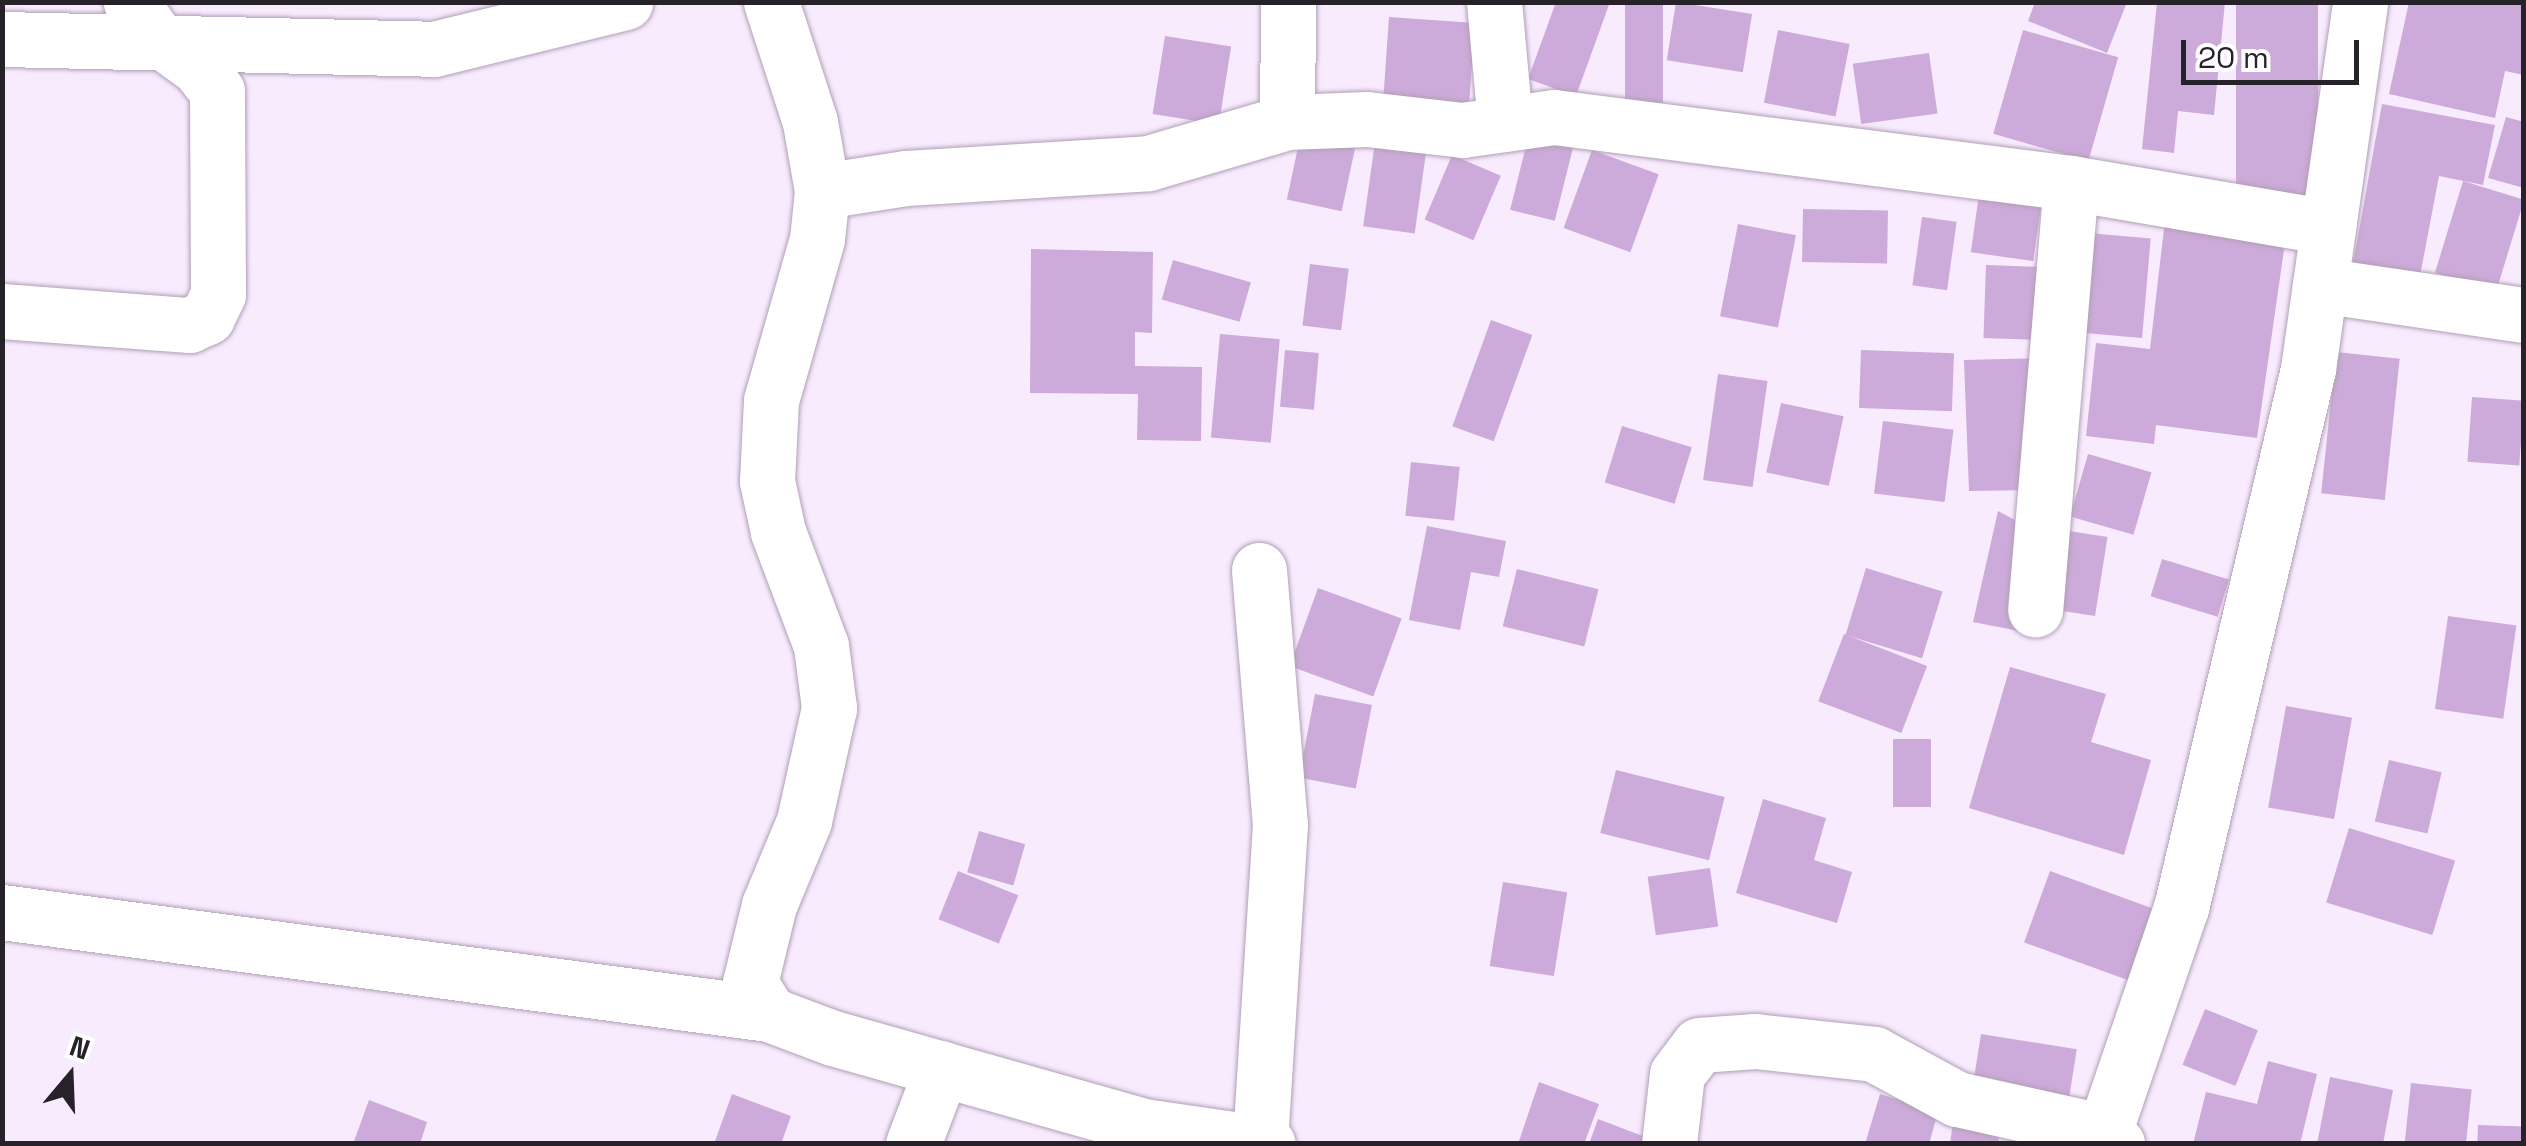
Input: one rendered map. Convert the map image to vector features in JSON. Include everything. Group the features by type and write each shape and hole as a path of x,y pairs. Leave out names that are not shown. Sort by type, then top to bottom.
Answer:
{"street":[{"path":"2,311 81,312 188,325 207,317 218,294 217,91 173,47 155,36 130,2"},
{"path":"2,39 173,47 434,49 625,2"},
{"path":"769,1014 750,983 754,951 804,821 829,708 821,646 778,532 767,481 771,400 817,239 822,191 810,122 771,2"},
{"path":"1287,122 1288,2"},
{"path":"1494,2 1505,124"},
{"path":"1669,1144 1678,1074 1699,1045 1755,1041 1874,1054 1958,1098 2106,1139 2181,908 2308,369 2360,2"},
{"path":"822,191 906,178 1148,163 1287,122 1367,119 1462,130 1554,117 2071,182 2328,227"},
{"path":"2036,609 2071,182"},
{"path":"2320,285 2524,315"},
{"path":"1259,570 1280,824 1260,1142"},
{"path":"2,912 769,1014 1143,1126 1268,1144"},
{"path":"912,1144 942,1068"}],"building":[{"path":"1556,2 1610,2 1576,96 1528,79"},
{"path":"1625,2 1663,2 1663,103 1625,103"},
{"path":"1676,2 1752,14 1743,72 1667,60"},
{"path":"2035,2 2127,2 2107,53 2028,21"},
{"path":"2157,2 2225,2 2214,115 2178,111 2174,153 2142,149"},
{"path":"2236,2 2318,2 2318,202 2236,202"},
{"path":"2409,2 2524,2 2524,75 2505,71 2495,118 2389,94"},
{"path":"1389,17 1475,23 1468,116 1383,110"},
{"path":"1778,30 1850,44 1836,117 1764,103"},
{"path":"2023,30 2118,57 2088,161 1993,134"},
{"path":"1165,36 1231,46 1219,125 1153,114"},
{"path":"1929,53 1937,113 1861,124 1853,64"},
{"path":"2382,104 2495,125 2483,185 2439,176 2417,292 2350,280"},
{"path":"2506,117 2524,122 2524,188 2488,178"},
{"path":"1301,133 1356,145 1342,211 1287,200"},
{"path":"1529,134 1574,145 1555,221 1510,210"},
{"path":"1375,142 1426,149 1415,233 1363,226"},
{"path":"1592,150 1659,174 1630,252 1564,228"},
{"path":"1452,155 1501,176 1473,240 1425,219"},
{"path":"1981,180 2043,189 2033,261 1971,252"},
{"path":"2463,181 2524,200 2496,292 2435,273"},
{"path":"1803,209 1888,210 1887,263 1802,262"},
{"path":"1922,217 1957,222 1947,290 1912,285"},
{"path":"2165,220 2286,236 2257,438 2156,425 2154,444 2086,436 2096,343 2150,349"},
{"path":"1738,224 1796,235 1778,328 1720,316"},
{"path":"2088,233 2151,238 2142,338 2079,333"},
{"path":"1031,249 1153,252 1152,333 1135,332 1135,366 1202,367 1201,441 1137,440 1138,394 1030,393"},
{"path":"1173,260 1251,282 1240,322 1162,299"},
{"path":"1310,264 1349,269 1341,330 1302,326"},
{"path":"1986,265 2053,267 2050,340 1983,338"},
{"path":"1491,320 1532,335 1494,441 1452,426"},
{"path":"1220,334 1280,339 1271,443 1211,438"},
{"path":"1285,350 1319,353 1314,410 1280,407"},
{"path":"1861,350 1954,353 1952,411 1859,408"},
{"path":"2336,352 2400,359 2385,500 2321,493"},
{"path":"2040,358 2033,490 1969,491 1964,360"},
{"path":"1718,374 1768,381 1753,487 1703,480"},
{"path":"2472,397 2524,401 2519,465 2467,462"},
{"path":"1781,403 1844,416 1829,486 1766,472"},
{"path":"1883,421 1953,430 1945,502 1874,493"},
{"path":"1622,426 1692,447 1675,504 1605,482"},
{"path":"2088,454 2151,472 2134,535 2070,516"},
{"path":"1411,462 1460,467 1454,521 1405,516"},
{"path":"1998,511 2030,528 2024,632 1973,622"},
{"path":"1427,526 1506,541 1499,577 1471,572 1460,630 1409,620"},
{"path":"2069,531 2108,537 2095,616 2056,610"},
{"path":"2162,559 2229,579 2218,617 2151,596"},
{"path":"1866,568 1943,591 1922,658 1846,635"},
{"path":"1517,569 1599,589 1584,647 1503,626"},
{"path":"1318,588 1402,618 1373,696 1290,666"},
{"path":"2448,616 2516,626 2503,719 2435,709"},
{"path":"1844,634 1927,666 1901,733 1818,701"},
{"path":"2010,667 2106,694 2091,742 2151,760 2124,855 1969,808"},
{"path":"1315,694 1372,705 1356,789 1299,777"},
{"path":"2286,706 2352,718 2334,819 2268,807"},
{"path":"1893,739 1931,739 1931,807 1893,807"},
{"path":"2389,760 2442,772 2427,834 2375,821"},
{"path":"1616,770 1725,797 1709,860 1600,833"},
{"path":"1763,799 1826,818 1814,860 1852,872 1837,923 1736,893"},
{"path":"2349,828 2455,860 2432,935 2326,903"},
{"path":"979,831 1025,844 1013,886 967,872"},
{"path":"1710,868 1718,926 1656,935 1648,877"},
{"path":"958,871 1018,895 999,944 939,919"},
{"path":"2050,871 2169,914 2143,986 2024,942"},
{"path":"1503,882 1567,892 1554,976 1490,966"},
{"path":"2205,1009 2258,1030 2235,1086 2183,1065"},
{"path":"1981,1034 2077,1049 2067,1109 1971,1094"},
{"path":"2268,1061 2317,1074 2300,1144 2193,1144 2206,1092 2257,1104"},
{"path":"2330,1077 2393,1090 2383,1144 2317,1144"},
{"path":"1539,1082 1599,1104 1584,1144 1518,1144"},
{"path":"2411,1083 2472,1089 2466,1144 2405,1144"},
{"path":"732,1094 791,1116 781,1144 714,1144"},
{"path":"1880,1094 1938,1112 1929,1144 1865,1144"},
{"path":"369,1100 427,1122 420,1144 353,1144"},
{"path":"1598,1119 1661,1143 1661,1144 1589,1144"},
{"path":"1953,1122 2000,1131 1998,1144 1950,1144"},
{"path":"2478,1125 2524,1127 2523,1144 2477,1144"}]}
